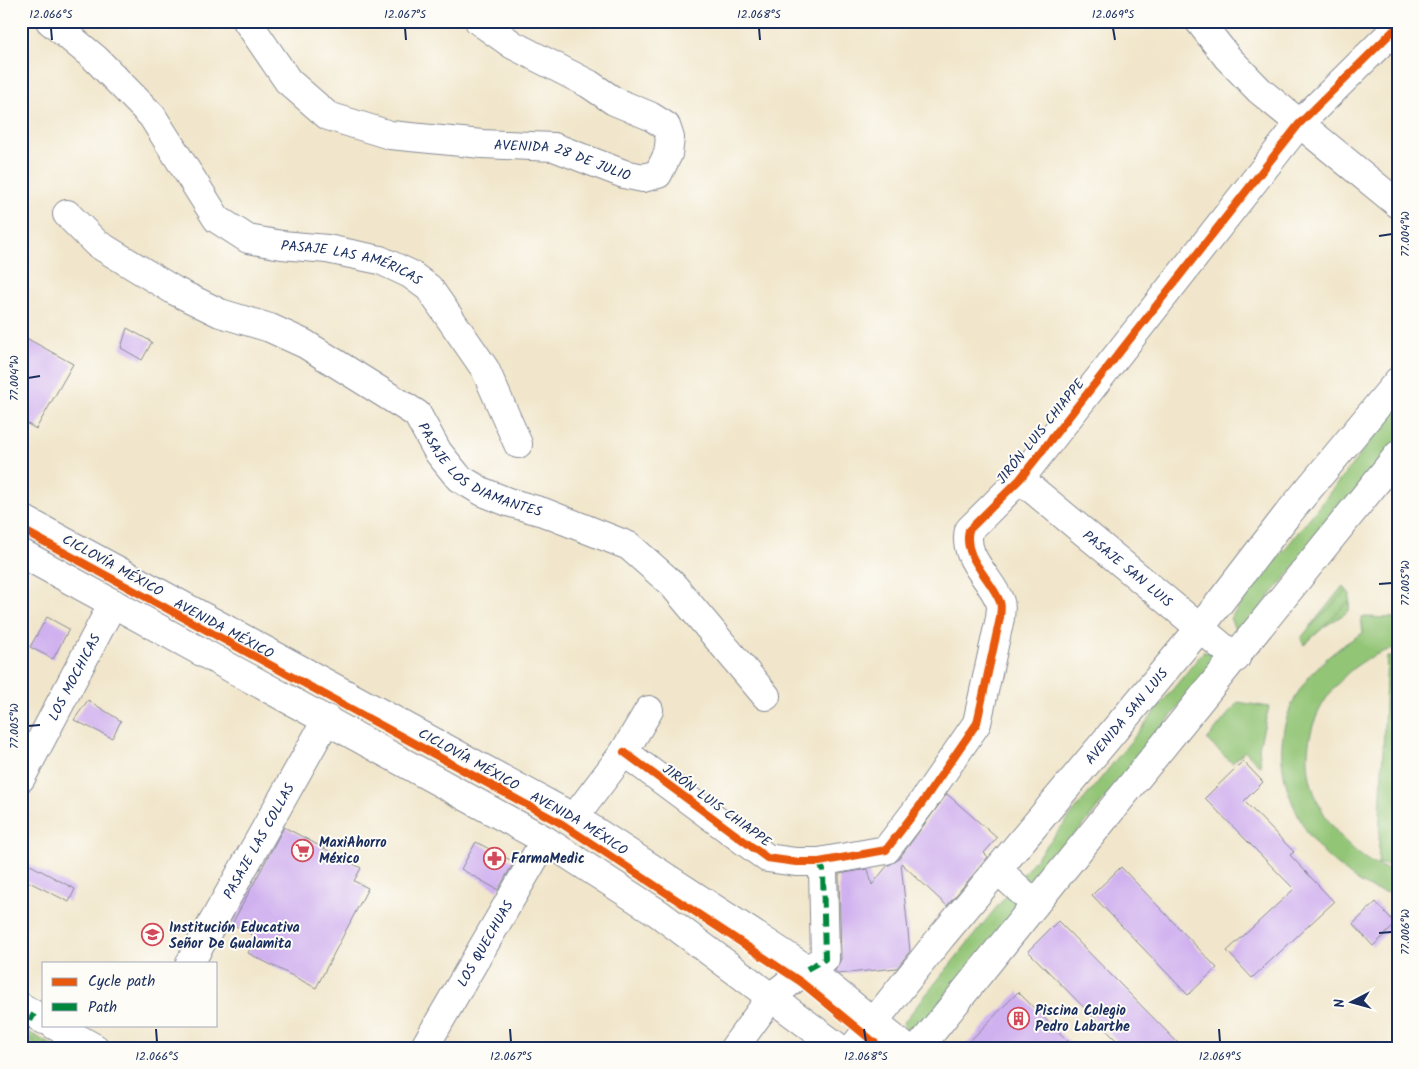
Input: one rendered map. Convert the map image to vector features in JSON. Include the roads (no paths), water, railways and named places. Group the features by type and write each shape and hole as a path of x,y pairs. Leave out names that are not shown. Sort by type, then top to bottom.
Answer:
{"street":[{"name":"PASAJE LAS AMÉRICAS","path":"50,21 96,59 152,116 217,219 248,239 282,245 327,249 380,260 410,274 429,288 485,369 518,444"},
{"name":"AVENIDA 28 DE JULIO","path":"247,21 288,82 328,116 390,135 482,144 554,147 624,174 643,178 658,174 668,154 670,138 666,126 650,116 614,101 589,84 513,45 479,21"},
{"path":"1199,21 1227,57 1260,91 1398,204"},
{"name":"JIRÓN LUIS CHIAPPE","path":"624,752 767,858 796,862 819,862 886,850 922,803 977,723 1000,618 1001,603 969,551 967,539 969,530 1020,479 1299,124 1398,26"},
{"name":"PASAJE LOS DIAMANTES","path":"67,214 96,243 175,291 220,313 270,328 305,344 418,414 438,452 459,478 500,499 543,512 629,546 672,584 766,696"},
{"name":"AVENIDA SAN LUIS","path":"852,1048 1200,628 1287,515 1398,381"},
{"path":"919,1048 1236,658 1398,455"},
{"name":"PASAJE SAN LUIS","path":"1020,479 1236,658"},
{"name":"AVENIDA MÉXICO","path":"21,518 574,818 807,969 906,1048"},
{"path":"21,552 546,840 658,914 772,996 839,1048"},
{"name":"LOS MOCHICAS","path":"21,778 113,603"},
{"path":"574,818 624,752 649,710"},
{"name":"PASAJE LAS COLLAS","path":"191,962 327,719"},
{"name":"LOS QUECHUAS","path":"424,1048 546,840"},
{"path":"734,1048 772,996 807,969 826,959 823,870 819,862"},
{"path":"998,870 1035,904"},
{"path":"21,1008 42,1019"},
{"path":"56,1026 95,1048"}],"place":[{"name":"MaxiAhorro México","path":"303,850"},
{"name":"FarmaMedic","path":"495,858"},
{"name":"Institución Educativa Señor De Gualamita","path":"153,935"},
{"name":"Piscina Colegio Pedro Labarthe","path":"1019,1018"}]}
